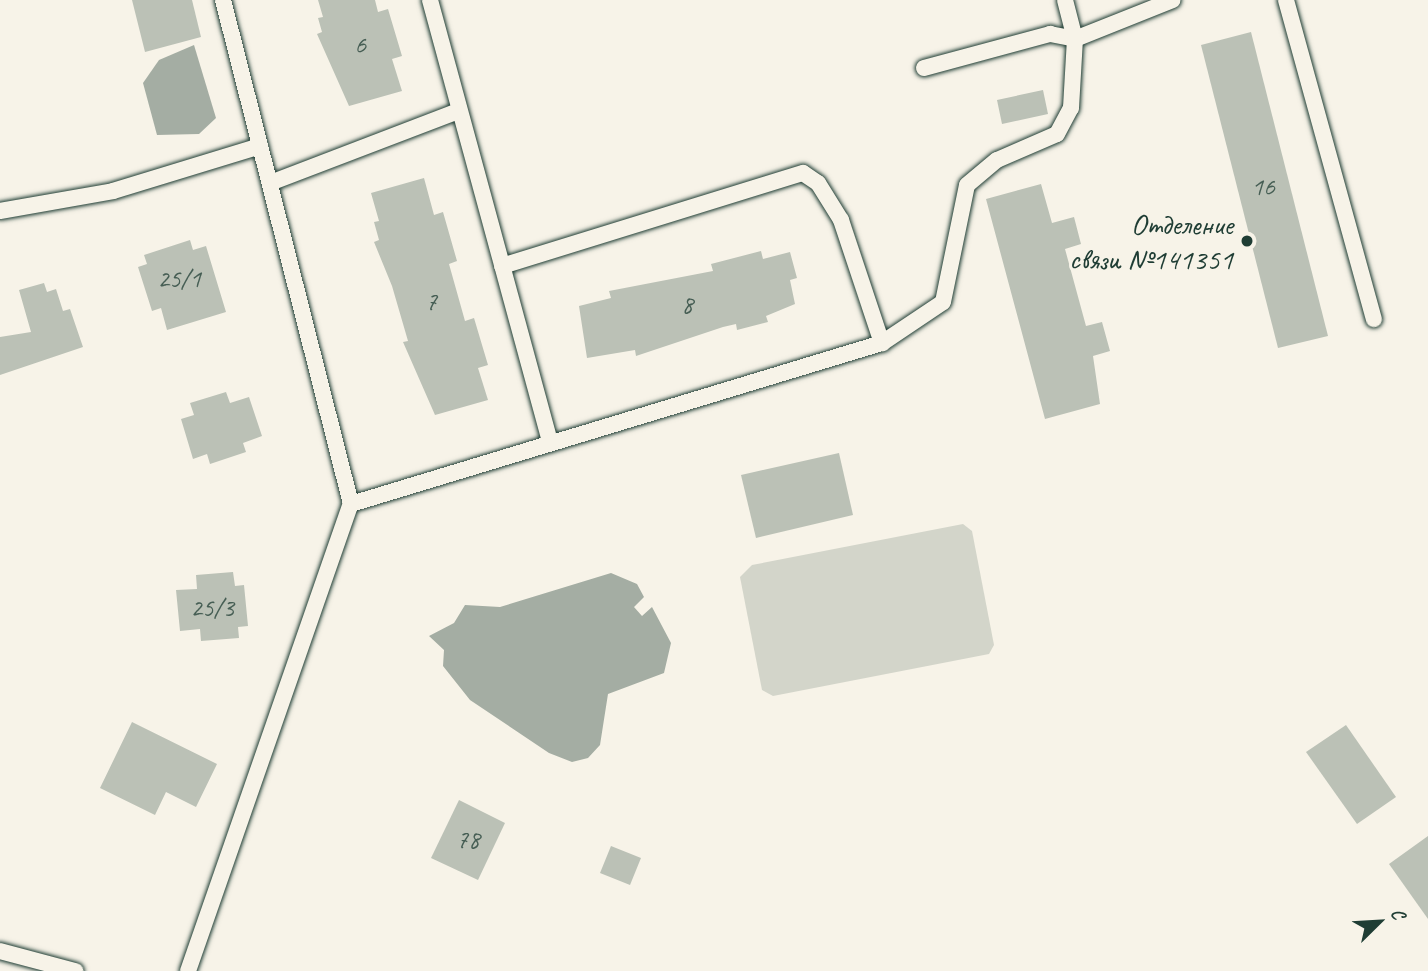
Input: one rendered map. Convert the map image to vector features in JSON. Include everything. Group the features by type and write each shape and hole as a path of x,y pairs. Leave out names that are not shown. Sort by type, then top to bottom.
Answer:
{"lane":[{"path":"188,971 351,504 223,0"},
{"path":"430,0 550,442"},
{"path":"351,504 881,344 943,302 967,185 997,160 1057,134 1071,108 1074,39 1065,0"},
{"path":"924,68 1050,34 1074,39 1173,0"},
{"path":"1286,0 1374,319"},
{"path":"270,183 458,111"},
{"path":"0,212 113,191 260,146"},
{"path":"502,266 803,173 818,183 841,220 881,344"},
{"path":"0,951 75,971"}],"shaded area":[{"path":"194,45 216,118 199,134 157,135 143,83 159,60"},
{"path":"963,524 972,531 994,645 989,654 773,696 762,690 740,577 752,565"},
{"path":"611,573 637,584 644,597 634,607 642,616 652,607 671,643 664,673 608,694 600,745 588,758 572,762 549,753 470,700 443,666 444,650 429,636 454,623 465,605 500,607"}],"building":[{"path":"132,0 192,0 201,37 145,52"},
{"path":"318,0 375,0 378,12 388,9 402,56 392,59 402,91 349,106 317,34 322,32 318,18 323,17"},
{"path":"1251,32 1328,336 1278,348 1201,45"},
{"path":"1043,90 1048,114 1002,124 997,100"},
{"path":"424,178 434,215 443,212 457,261 449,264 465,321 474,318 488,365 478,368 488,400 435,415 403,342 408,341 392,286 374,242 379,240 374,222 379,221 371,193"},
{"path":"1041,184 1052,223 1074,217 1081,244 1065,249 1086,326 1102,322 1110,351 1093,356 1100,404 1045,419 986,199"},
{"path":"190,240 193,250 206,246 226,312 167,330 161,308 152,311 138,267 147,264 144,255"},
{"path":"761,251 763,259 790,252 797,278 790,280 795,304 766,316 768,322 737,330 736,324 723,327 636,356 635,350 587,358 579,306 611,298 609,291 713,271 711,264"},
{"path":"44,283 47,292 56,289 63,311 70,309 83,347 0,375 0,337 31,332 19,290"},
{"path":"226,392 230,403 249,397 262,436 243,443 246,452 210,464 207,454 193,459 181,419 194,415 190,403"},
{"path":"839,453 853,515 756,538 741,475"},
{"path":"233,572 235,586 244,585 248,626 238,627 239,638 201,641 200,629 180,631 176,590 197,589 196,575"},
{"path":"132,722 217,764 196,807 166,792 155,815 100,788"},
{"path":"1346,725 1396,797 1357,824 1306,752"},
{"path":"459,800 505,823 478,880 431,858"},
{"path":"1428,836 1428,919 1389,864"},
{"path":"611,846 641,858 630,885 600,873"}],"place":[{"name":"Отделение связи №141351","path":"1247,241"}]}
